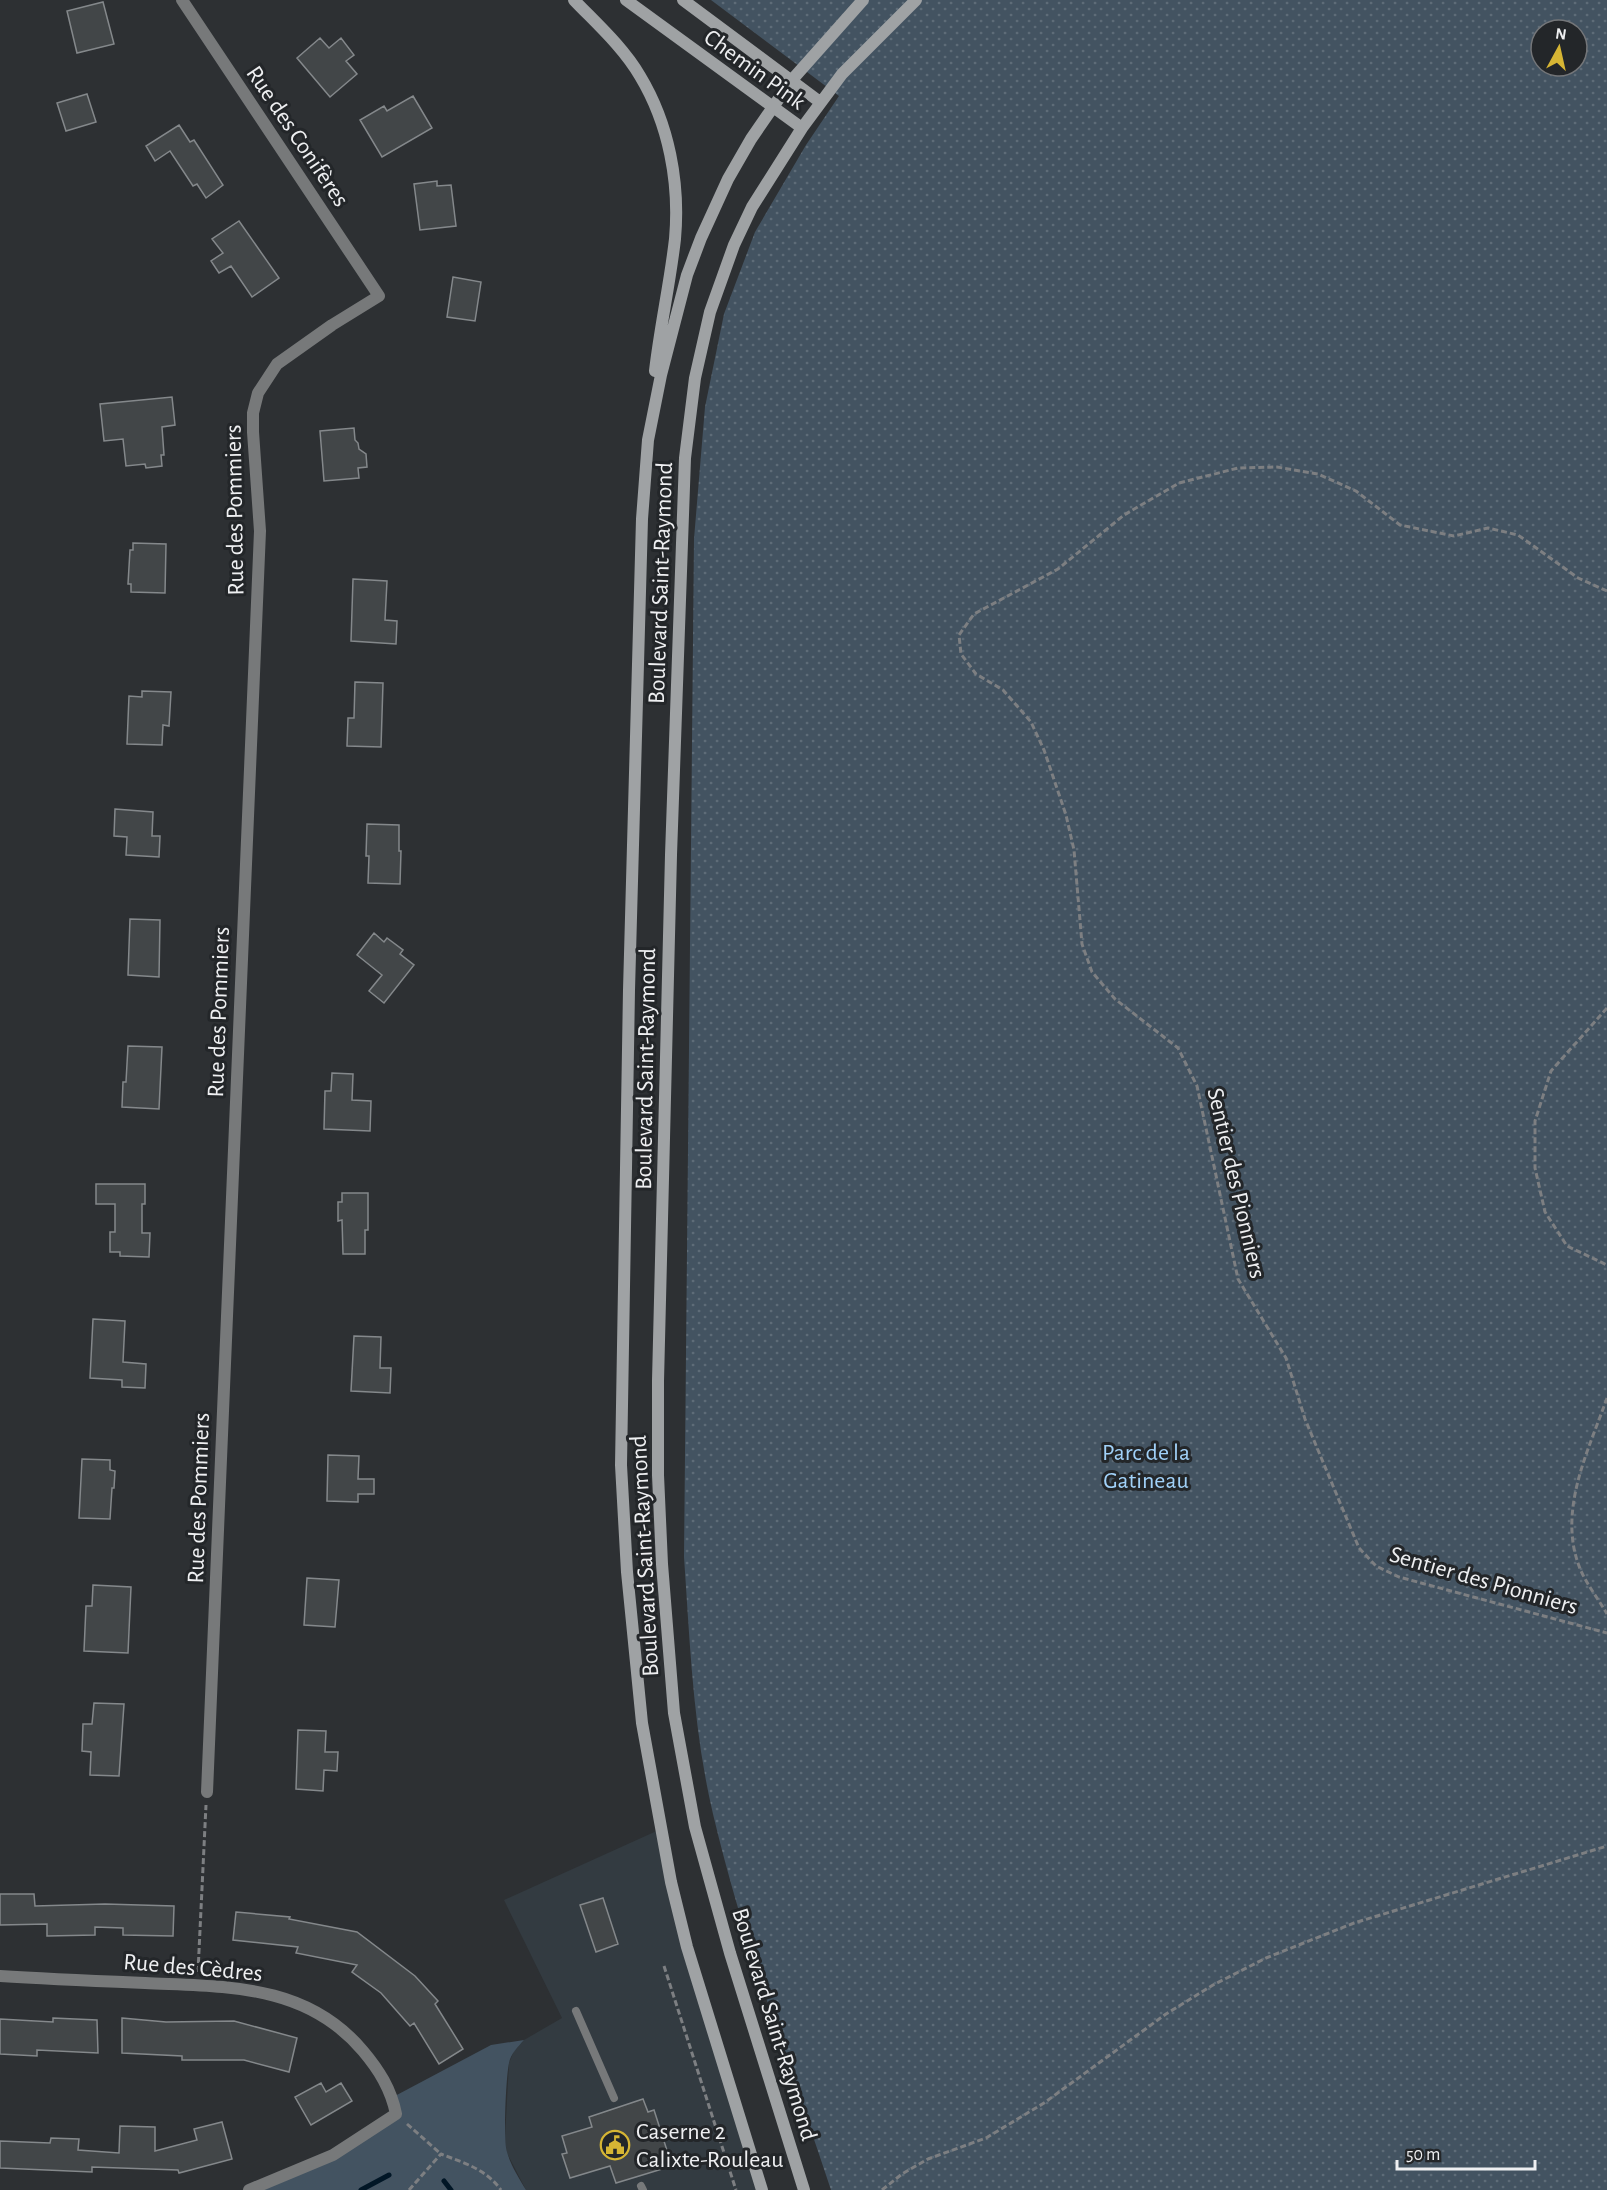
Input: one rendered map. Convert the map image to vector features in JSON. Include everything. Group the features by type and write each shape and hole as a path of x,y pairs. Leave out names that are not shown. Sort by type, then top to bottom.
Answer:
{"main road":[{"path":"574,0 618,45 640,76 664,129 675,183 675,239 660,329 648,440"},
{"name":"Chemin Pink","path":"626,0 802,128"},
{"name":"Chemin Pink","path":"683,0 820,102"},
{"name":"Boulevard Saint-Raymond","path":"762,2190 687,1947 671,1882 642,1723 627,1572 621,1465 629,990 642,519 648,440 661,375 687,275 701,238 728,179 751,139 791,81 863,0"},
{"name":"Boulevard Saint-Raymond","path":"804,2190 730,1953 695,1827 674,1713 662,1564 658,1474 658,1381 671,855 686,458 695,378 710,312 734,245 753,207 820,102 862,51 916,0"}],"street":[{"name":"Rue des Conifères","path":"182,0 379,296"},
{"name":"Rue des Pommiers","path":"207,1792 260,531 253,413 258,393 277,364 332,325 379,296"},
{"name":"Rue des Cèdres","path":"0,1977 236,1988 303,2005 323,2015 352,2038 368,2056 393,2097 396,2114"},
{"path":"249,2190 333,2155 396,2114"}],"lane":[{"path":"576,2011 614,2098"}],"path":[{"name":"Sentier des Pionniers","path":"1607,591 1578,578 1518,535 1488,528 1454,536 1400,525 1356,491 1318,474 1277,467 1238,468 1179,483 1124,515 1058,569 974,614 959,635 961,654 976,674 1003,690 1031,722 1044,750 1066,815 1074,850 1082,944 1092,972 1115,999 1178,1048 1197,1086 1238,1280 1286,1358 1305,1419 1359,1548 1376,1566 1399,1577 1607,1633"},
{"path":"1607,1008 1551,1071 1535,1121 1535,1168 1545,1212 1567,1246 1607,1265"},
{"name":"Sentier des Pionniers","path":"1607,1398 1574,1495 1572,1536 1581,1570 1607,1614"},
{"path":"197,1986 207,1792"},
{"path":"882,2190 902,2174 928,2159 986,2138 1044,2103 1166,2014 1213,1985 1266,1958 1354,1923 1607,1846"},
{"path":"664,1966 736,2190"},
{"path":"396,2114 441,2154 477,2168 494,2180 501,2190"},
{"path":"409,2190 441,2154"}],"shaded area":[{"path":"661,1829 671,1882 762,2190 526,2190 506,2151 509,2063 514,2051 524,2040 562,2018 504,1900"}],"green space":[{"name":"Parc de la Gatineau","path":"711,0 1607,0 1607,2190 831,2190 738,1909 713,1814 697,1718 684,1557 694,539 705,407 724,314 755,232 806,145 839,96"},
{"path":"524,2040 513,2053 509,2063 505,2135 509,2157 526,2190 249,2190 276,2180 396,2114 393,2097 491,2045"}],"building":[{"path":"103,2 114,44 77,53 67,11"},
{"path":"320,38 329,48 341,38 354,55 346,61 357,74 330,97 297,58"},
{"path":"87,94 96,122 66,131 57,103"},
{"path":"413,96 432,128 382,157 360,120 384,106 387,111"},
{"path":"179,125 190,142 194,140 223,185 206,198 197,184 193,186 170,151 155,161 146,146"},
{"path":"437,181 437,186 451,185 456,226 420,230 414,184"},
{"path":"239,221 279,278 252,297 231,266 219,273 211,261 223,253 212,239"},
{"path":"453,277 481,282 475,321 447,317"},
{"path":"172,397 175,425 162,427 164,455 161,455 162,466 146,468 145,464 126,466 123,439 104,441 100,404"},
{"path":"354,428 355,440 359,449 366,454 367,467 358,468 359,478 324,481 320,431"},
{"path":"133,543 166,544 165,593 131,592 131,584 128,584 130,550 133,550"},
{"path":"353,579 387,581 385,620 397,621 396,644 351,641"},
{"path":"355,682 383,683 381,747 347,746 348,718 354,718"},
{"path":"142,691 171,692 169,726 163,725 162,745 127,744 129,696 142,697"},
{"path":"115,809 153,812 152,836 160,836 159,857 126,855 127,837 114,836"},
{"path":"367,824 399,825 400,884 368,883"},
{"path":"130,919 160,920 159,977 128,975"},
{"path":"374,933 384,942 387,938 403,950 400,954 414,965 384,1003 369,991 382,975 357,955"},
{"path":"128,1046 162,1047 159,1109 122,1107"},
{"path":"332,1073 353,1074 352,1100 371,1101 370,1131 324,1129 325,1091 331,1091"},
{"path":"96,1184 145,1184 142,1233 150,1233 149,1257 120,1256 120,1252 110,1252 110,1232 115,1232 115,1204 96,1204"},
{"path":"342,1193 368,1193 368,1230 365,1230 365,1254 343,1254 342,1220 338,1221 338,1202 342,1202"},
{"path":"93,1319 125,1321 123,1362 146,1364 145,1388 122,1387 122,1380 90,1378"},
{"path":"354,1336 381,1337 380,1368 391,1368 390,1393 351,1391"},
{"path":"328,1455 359,1456 358,1479 374,1479 374,1494 358,1494 358,1502 327,1501"},
{"path":"82,1459 110,1460 110,1470 115,1471 110,1519 79,1518"},
{"path":"307,1578 339,1580 335,1627 304,1625"},
{"path":"93,1585 131,1587 128,1653 84,1651 86,1606 92,1606"},
{"path":"94,1703 124,1704 119,1776 90,1775 91,1752 82,1751 83,1724 92,1724"},
{"path":"298,1730 326,1731 325,1752 338,1752 337,1771 324,1770 323,1791 296,1789"},
{"path":"0,1894 34,1894 35,1906 105,1904 174,1906 173,1936 123,1935 123,1928 95,1927 95,1935 47,1936 47,1924 0,1925"},
{"path":"603,1898 618,1944 596,1952 580,1905"},
{"path":"236,1912 290,1917 289,1919 357,1932 415,1976 438,2001 435,2004 463,2049 439,2064 414,2023 410,2026 381,1993 352,1972 357,1965 296,1953 298,1947 233,1940"},
{"path":"53,2018 97,2020 98,2053 37,2050 37,2056 0,2054 0,2019 53,2022"},
{"path":"122,2018 166,2022 234,2021 297,2038 289,2072 244,2060 182,2060 182,2056 122,2053"},
{"path":"321,2083 326,2092 341,2083 352,2101 311,2125 295,2097"},
{"name":"Caserne 2 Calixte-Rouleau","path":"643,2099 648,2112 654,2110 672,2166 616,2183 610,2166 570,2178 562,2154 567,2153 562,2136 592,2127 589,2117"},
{"path":"222,2122 232,2159 179,2173 178,2170 92,2167 92,2172 0,2168 0,2141 50,2143 51,2138 79,2139 78,2150 119,2153 120,2126 155,2127 155,2151 197,2140 194,2129"}],"waterway":[{"path":"361,2190 389,2175"},
{"path":"444,2181 451,2190"}],"place":[{"name":"Caserne 2 Calixte-Rouleau","path":"615,2145"}]}
